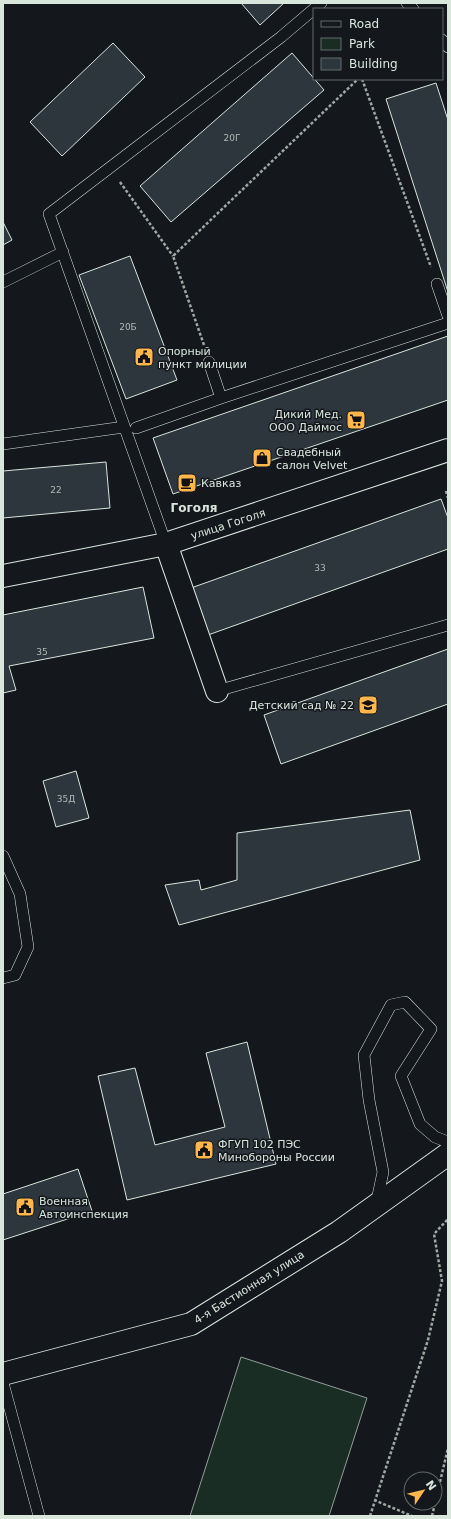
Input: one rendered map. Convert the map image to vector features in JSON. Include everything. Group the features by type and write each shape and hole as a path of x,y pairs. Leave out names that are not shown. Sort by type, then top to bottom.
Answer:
{"main road":[{"name":"улица Гоголя","path":"3,576 166,544 448,450"},
{"path":"166,544 217,691"},
{"name":"4-я Бастионная улица","path":"3,1374 191,1324 339,1232 448,1154"}],"lane":[{"path":"166,544 49,214 281,37 313,10"},
{"path":"3,282 63,252"},
{"path":"437,284 448,316"},
{"path":"136,428 221,398 448,323"},
{"path":"210,362 221,398"},
{"path":"3,444 124,428"},
{"path":"217,691 448,625"},
{"path":"3,856 20,894 28,947 15,975 3,978"},
{"path":"376,1205 383,1172 369,1100 364,1055 391,1005 405,1002 431,1029 401,1076 420,1124 435,1137 448,1142"},
{"path":"3,1383 39,1516"}],"path":[{"path":"173,256 357,80"},
{"path":"362,80 437,284"},
{"path":"110,168 173,256 210,362"},
{"path":"446,491 448,498"},
{"path":"370,1516 374,1500 428,1340 442,1281 434,1234 448,1219"},
{"path":"432,1516 448,1448"},
{"path":"374,1500 412,1516"}],"green space":[{"path":"241,1357 367,1398 329,1516 190,1516"}],"building":[{"path":"241,3 284,3 260,25"},
{"path":"113,43 145,77 62,156 30,122"},
{"path":"292,53 313,77 313,80 315,80 324,90 171,222 140,186"},
{"path":"436,83 448,120 448,292 386,99"},
{"path":"3,222 12,240 3,245"},
{"path":"130,256 177,380 126,399 79,275"},
{"path":"448,336 448,400 173,494 153,438"},
{"path":"106,462 110,508 3,518 3,471"},
{"path":"441,499 448,518 448,549 208,635 191,588"},
{"path":"143,587 154,638 9,666 16,690 3,693 3,615"},
{"path":"448,649 448,704 281,764 264,715"},
{"path":"76,771 89,818 56,827 43,781"},
{"path":"410,810 420,860 179,925 165,885 199,880 201,890 237,880 237,833"},
{"path":"247,1042 276,1164 127,1200 98,1076 135,1068 155,1145 225,1127 206,1053"},
{"path":"78,1169 92,1211 3,1240 3,1194"}],"place":[{"name":"Опорный пункт милиции","path":"144,357"},
{"name":"Дикий Мед. ООО Даймос","path":"356,420"},
{"name":"Свадебный салон Velvet","path":"262,458"},
{"name":"Кавказ","path":"187,483"},
{"name":"Детский сад № 22","path":"368,705"},
{"name":"ФГУП 102 ПЭС Минобороны России","path":"204,1150"},
{"name":"Военная Автоинспекция","path":"25,1207"}],"district":[{"name":"Гоголя","path":"194,508"}]}
